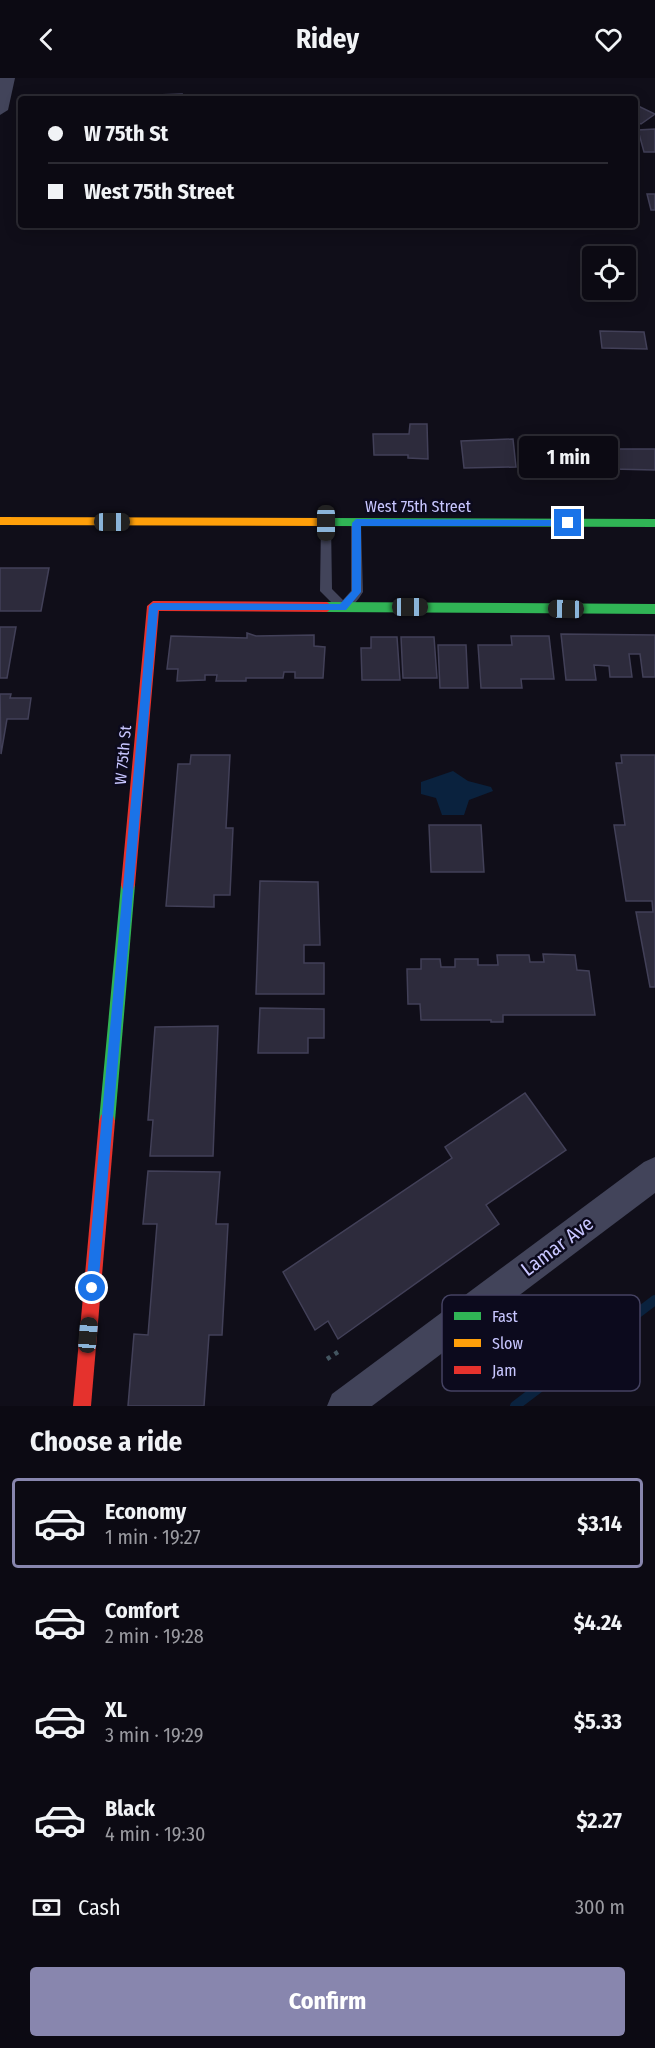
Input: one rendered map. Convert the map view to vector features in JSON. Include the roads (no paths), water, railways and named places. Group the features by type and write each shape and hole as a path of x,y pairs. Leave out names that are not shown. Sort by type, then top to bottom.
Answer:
{"street":[{"path":"0,110 7,78"},
{"name":"West 75th Street","path":"0,521 655,523"},
{"name":"W 75th St","path":"82,1406 153,606 655,609"},
{"name":"Lamar Ave","path":"492,1295 655,1173"},
{"name":"Lamar Ave","path":"344,1406 442,1333"}],"lane":[{"path":"326,523 326,591 343,607 357,592 356,523"}],"water":[{"path":"453,771 468,781 491,787 493,791 469,800 464,815 442,815 436,798 421,794 421,782"}],"waterway":[{"path":"640,1311 655,1300"},
{"path":"515,1406 535,1391"}]}
